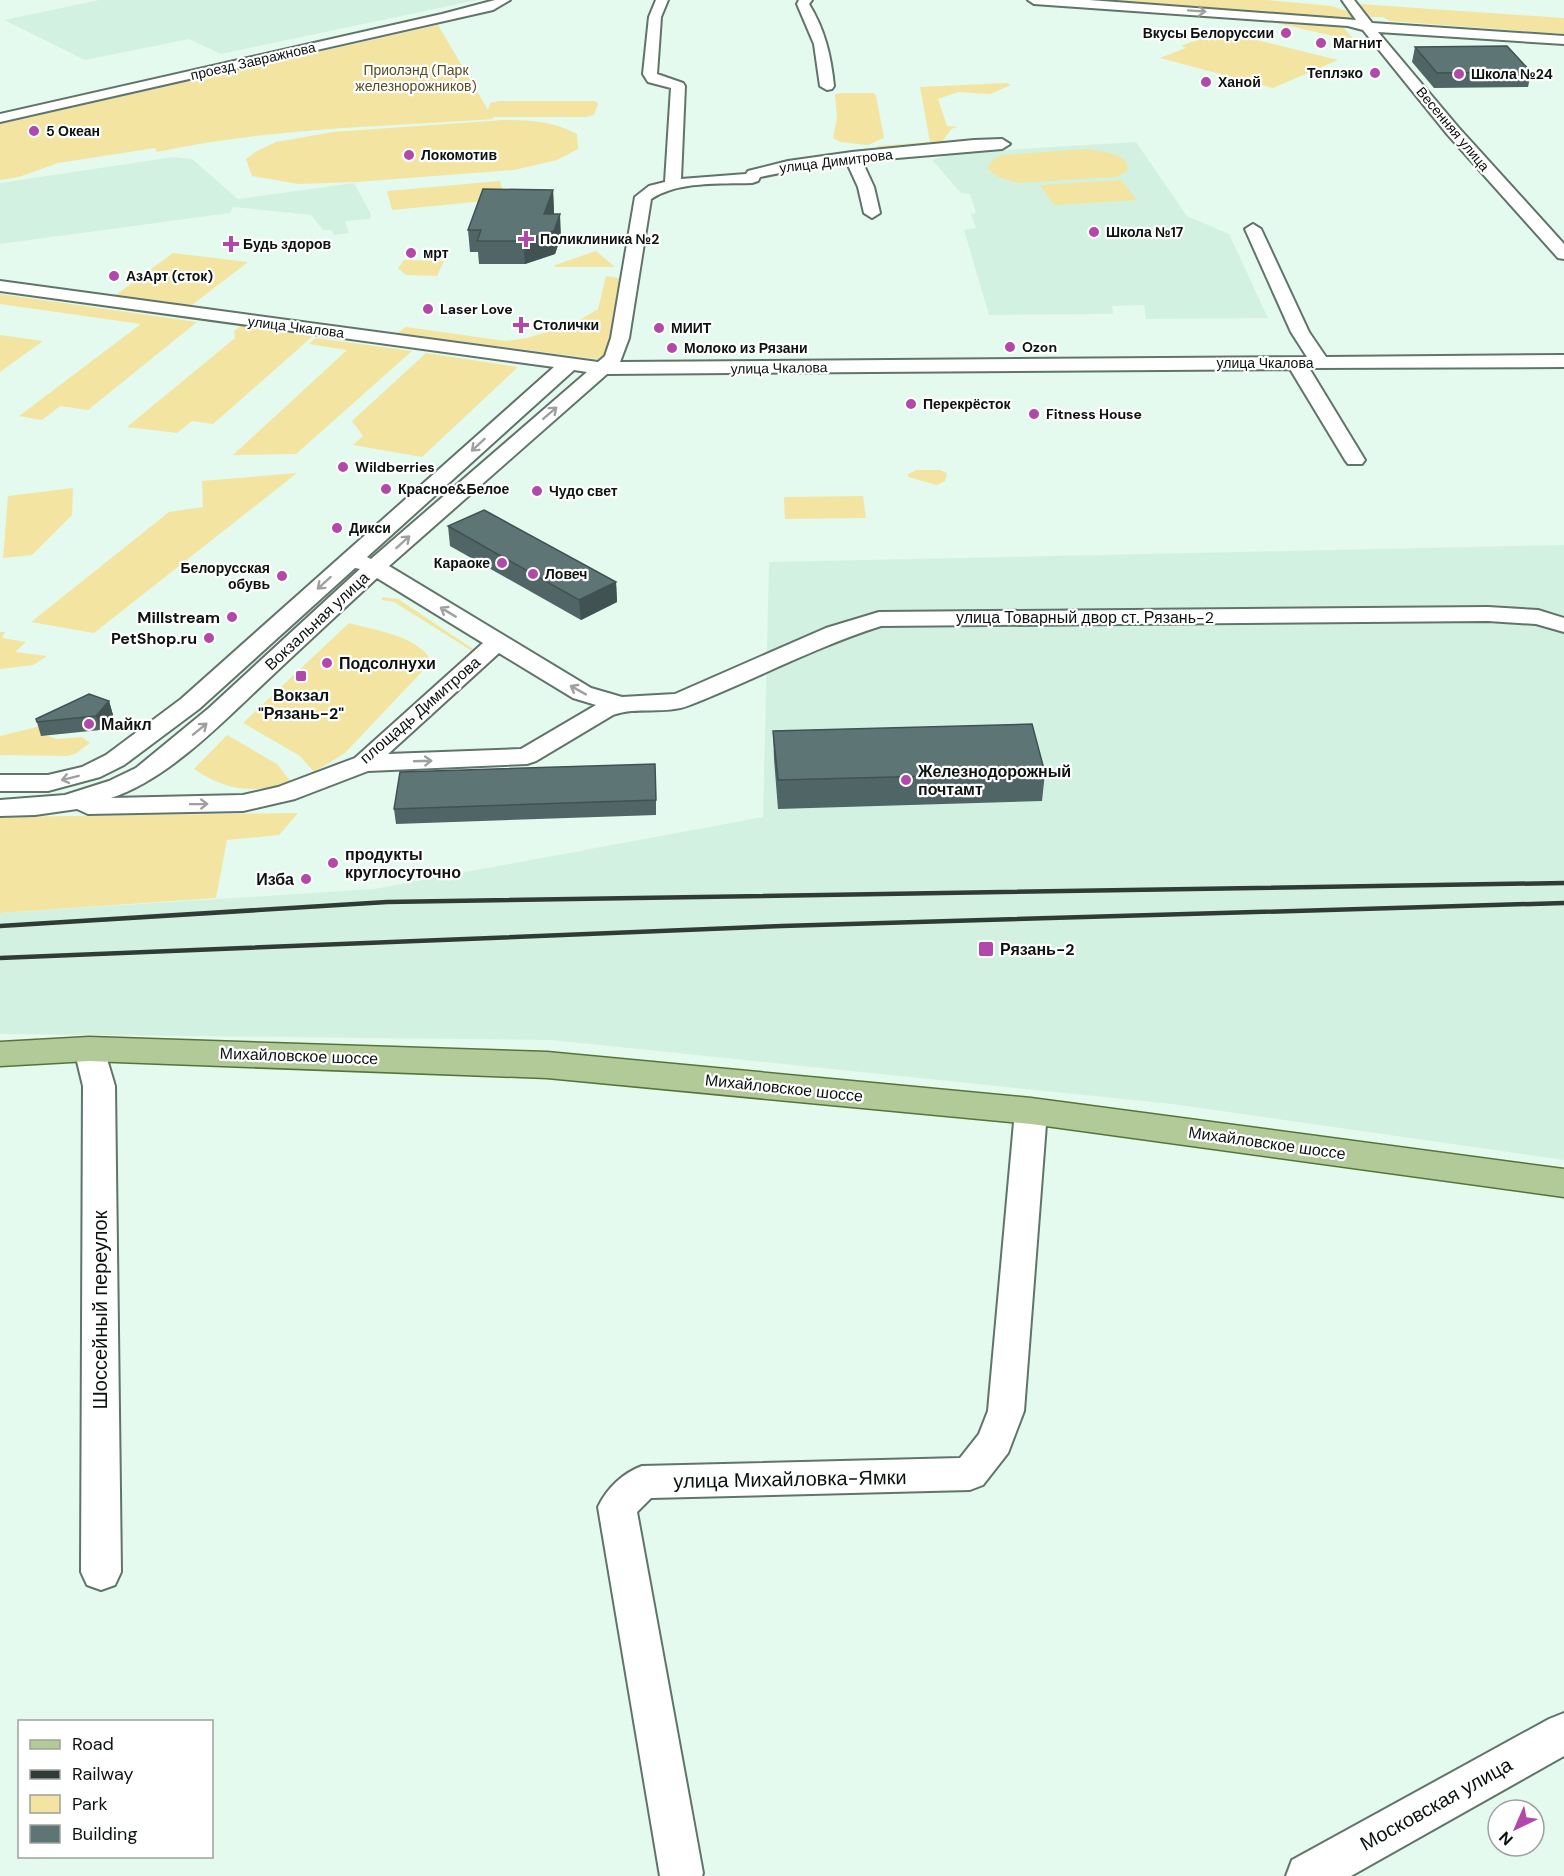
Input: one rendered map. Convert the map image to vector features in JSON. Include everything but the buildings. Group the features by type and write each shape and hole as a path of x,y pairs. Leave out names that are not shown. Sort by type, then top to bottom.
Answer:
{"main road":[{"name":"Михайловское шоссе","path":"0,1054 89,1049 547,1065 1031,1111 1564,1183"}],"street":[{"name":"проезд Завражнова","path":"0,118 442,18 493,6 504,0"},
{"path":"662,0 655,17 650,76 678,86 673,185"},
{"path":"1034,0 1564,40"},
{"path":"804,2 824,51 827,86"},
{"path":"1333,3 1349,2"},
{"name":"Весенняя улица","path":"1349,2 1463,142 1564,254"},
{"path":"1365,24 1564,35"},
{"name":"улица Димитрова","path":"602,368 614,358 620,338 643,197 655,189 697,181 752,178 754,174 777,167 852,157 926,151 944,147 1002,144"},
{"path":"852,157 866,187 872,213"},
{"path":"1253,229 1300,332 1320,362"},
{"name":"улица Чкалова","path":"0,286 602,368 1564,361"},
{"path":"1296,363 1354,460"},
{"name":"Вокзальная улица","path":"0,783 48,783 92,772 115,760 190,704 568,364"},
{"name":"Вокзальная улица","path":"0,808 68,803 93,796 145,773 219,713 375,567 602,368"},
{"name":"площадь Димитрова","path":"35,807 222,804 264,799 364,763 498,642 375,567 350,559"},
{"name":"улица Товарный двор ст. Рязань-2","path":"621,704 679,701 834,633 879,619 1488,614 1539,617 1564,624"},
{"path":"498,642 582,693 621,704"},
{"path":"364,763 527,756 604,710 621,704"},
{"path":"115,760 114,770 128,782 165,805"},
{"name":"Шоссейный переулок","path":"89,1049 99,1086 101,1572"},
{"name":"улица Михайловка-Ямки","path":"681,1873 617,1507 642,1482 903,1478 970,1474 995,1442 1006,1411 1031,1111"},
{"name":"Московская улица","path":"1308,1876 1564,1733"}],"shaded area":[{"path":"99,0 477,0 221,54 189,39 85,60 4,20"},
{"name":"Школа №17","path":"1136,142 1187,216 1229,234 1268,318 1146,319 1144,305 1112,306 1113,314 989,315 964,230 976,228 971,214 976,213 970,194 961,193 932,160 956,153"},
{"path":"173,157 192,159 238,199 354,183 371,214 370,219 345,221 349,233 334,235 331,230 323,230 311,215 233,207 230,213 0,244 0,183"},
{"path":"1564,545 1564,1160 1172,1104 551,1040 0,1034 0,913 374,889 763,817 769,562"}],"green space":[{"path":"1059,0 1266,0 1331,6 1347,11 1352,17 1337,19"},
{"path":"1359,4 1564,18 1564,34 1390,21 1383,17 1371,17"},
{"path":"1272,22 1342,26 1355,41"},
{"name":"Приолэнд (Парк железнорожников)","path":"438,25 488,110 490,103 500,101 595,101 598,104 594,115 586,117 493,117 493,119 282,133 157,152 155,148 58,163 19,177 0,180 0,124"},
{"path":"1229,33 1338,60 1273,88 1160,58 1186,48 1181,46 1212,34 1220,36"},
{"path":"1007,83 1011,85 990,94 958,92 938,99 947,126 958,127 951,129 940,145 878,154 877,146 930,142 920,87"},
{"path":"874,93 884,138 868,145 840,142 833,138 837,118 835,94"},
{"name":"Локомотив","path":"503,120 541,122 559,126 577,134 578,149 557,160 514,170 298,184 252,176 246,159 276,142 333,132"},
{"path":"1088,149 1120,157 1127,165 1127,171 1116,177 1018,183 998,177 988,169 994,159 1003,155"},
{"path":"1121,180 1137,200 1054,205 1040,185"},
{"path":"500,181 505,199 392,210 387,191"},
{"path":"596,251 615,267 555,267 555,265"},
{"path":"173,253 248,262 188,308 113,297"},
{"path":"404,260 444,261 437,276 406,275 398,268"},
{"path":"606,276 624,279 614,352 604,360 397,333 406,327 506,341 527,338 573,324 598,309"},
{"path":"0,294 197,322 88,410 60,406 42,420 19,416 141,324 0,304"},
{"path":"241,326 313,336 213,424 192,421 177,433 127,427 235,338 234,331"},
{"path":"0,335 43,341 0,372"},
{"path":"316,338 412,351 296,454 233,455 347,350 309,344"},
{"path":"426,353 518,367 422,457 353,445 363,436 352,421"},
{"path":"917,470 940,470 947,473 945,481 937,485 908,477 908,474"},
{"path":"297,473 94,633 31,622 169,512 203,507 202,481"},
{"path":"73,488 72,515 32,555 3,558 8,496"},
{"path":"863,496 866,518 785,519 784,497"},
{"path":"382,597 398,599 476,651 472,651 394,602 382,600"},
{"path":"349,623 406,640 425,652 432,661 345,753 314,772 300,756 243,723"},
{"path":"0,632 5,632 2,638 26,642 15,652 47,656 33,665 0,669"},
{"path":"41,726 42,734 57,739 82,737 90,743 75,754 67,756 0,755 0,736"},
{"path":"227,735 277,764 292,783 265,788 241,788 218,782 194,769"},
{"path":"298,813 279,835 227,840 216,898 0,913 0,817"}],"railway":[{"path":"0,926 387,902 1564,883"},
{"path":"0,958 782,926 1564,903"}],"place":[{"name":"Вкусы Белоруссии","path":"1286,33"},
{"name":"Магнит","path":"1321,43"},
{"name":"Теплэко","path":"1375,73"},
{"name":"Школа №24","path":"1459,74"},
{"name":"Ханой","path":"1206,82"},
{"name":"5 Океан","path":"34,131"},
{"name":"Локомотив","path":"409,155"},
{"name":"Школа №17","path":"1094,232"},
{"name":"Поликлиника №2","path":"526,239"},
{"name":"Будь здоров","path":"231,244"},
{"name":"мрт","path":"411,253"},
{"name":"АзАрт (сток)","path":"114,276"},
{"name":"Laser Love","path":"428,309"},
{"name":"Столички","path":"521,325"},
{"name":"МИИТ","path":"659,328"},
{"name":"Ozon","path":"1010,347"},
{"name":"Молоко из Рязани","path":"672,348"},
{"name":"Перекрёсток","path":"911,404"},
{"name":"Fitness House","path":"1034,414"},
{"name":"Wildberries","path":"343,467"},
{"name":"Красное&Белое","path":"386,489"},
{"name":"Чудо свет","path":"537,491"},
{"name":"Дикси","path":"337,528"},
{"name":"Караоке","path":"502,563"},
{"name":"Ловеч","path":"533,574"},
{"name":"Белорусская обувь","path":"282,576"},
{"name":"Millstream","path":"232,617"},
{"name":"PetShop.ru","path":"209,638"},
{"name":"Подсолнухи","path":"327,663"},
{"name":"Вокзал \"Рязань-2\"","path":"301,676"},
{"name":"Майкл","path":"89,724"},
{"name":"Железнодорожный почтамт","path":"906,780"},
{"name":"продукты круглосуточно","path":"333,863"},
{"name":"Изба","path":"306,879"},
{"name":"Рязань-2","path":"986,949"}]}
